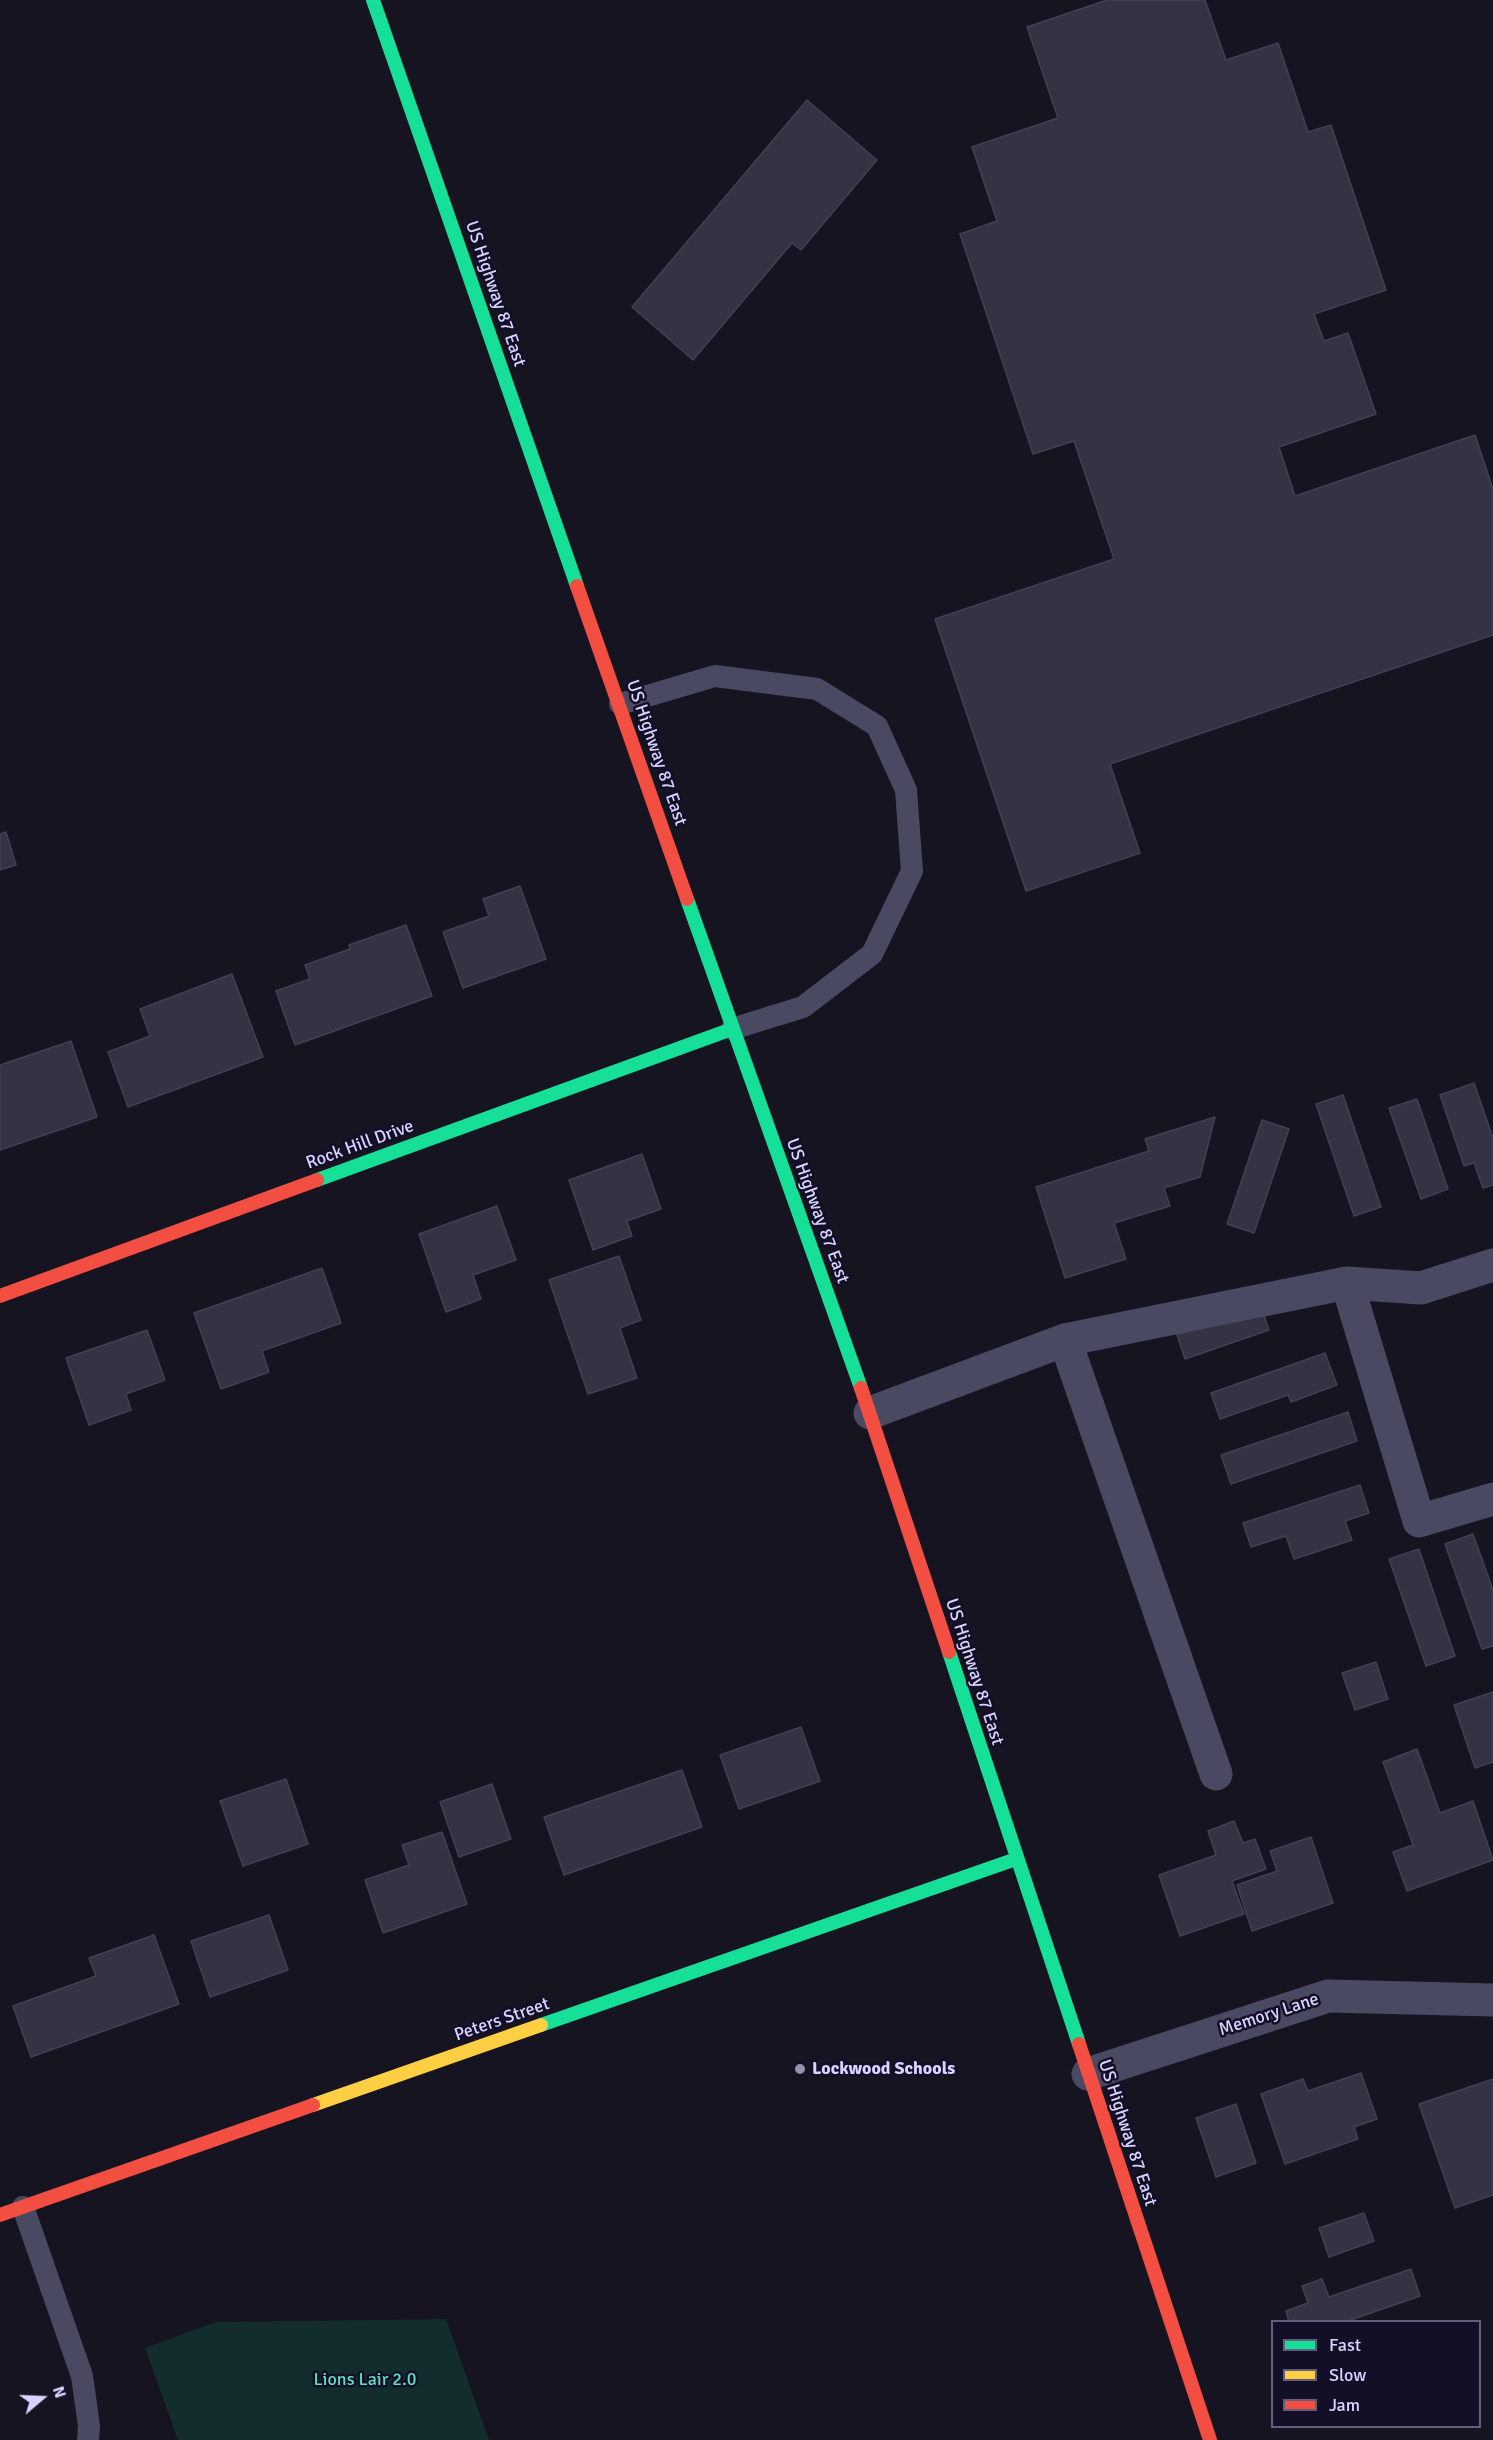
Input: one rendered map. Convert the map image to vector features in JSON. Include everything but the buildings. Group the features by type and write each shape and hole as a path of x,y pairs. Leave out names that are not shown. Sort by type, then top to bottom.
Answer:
{"street":[{"name":"US Highway 87 East","path":"374,0 732,1029 870,1413 1210,2440"},
{"name":"Rock Hill Drive","path":"0,1296 732,1029"},
{"path":"870,1413 1065,1340 1347,1283 1421,1288 1493,1265"},
{"path":"1347,1283 1419,1521 1493,1499"},
{"path":"1065,1340 1216,1774"},
{"name":"Peters Street","path":"0,2215 1016,1859"},
{"name":"Memory Lane","path":"1088,2074 1328,1996 1493,2000"}],"lane":[{"path":"620,704 715,676 817,689 877,726 906,790 912,871 872,954 803,1007 732,1029"},
{"path":"23,2207 82,2376 90,2427 88,2440"}],"green space":[{"name":"Lions Lair 2.0","path":"446,2319 489,2440 178,2440 145,2348 216,2322"}],"traffic: fast":[{"path":"373,0 577,586"},
{"path":"687,899 861,1388"},
{"path":"317,1180 732,1029"},
{"path":"949,1652 1079,2044"},
{"path":"541,2025 1016,1859"}],"traffic: slow":[{"path":"313,2105 541,2025"}],"traffic: jam":[{"path":"577,586 687,899"},
{"path":"0,1296 317,1180"},
{"path":"861,1388 949,1652"},
{"path":"1079,2044 1210,2440"},
{"path":"0,2215 313,2105"}],"place":[{"name":"Lockwood Schools","path":"800,2069"}]}
